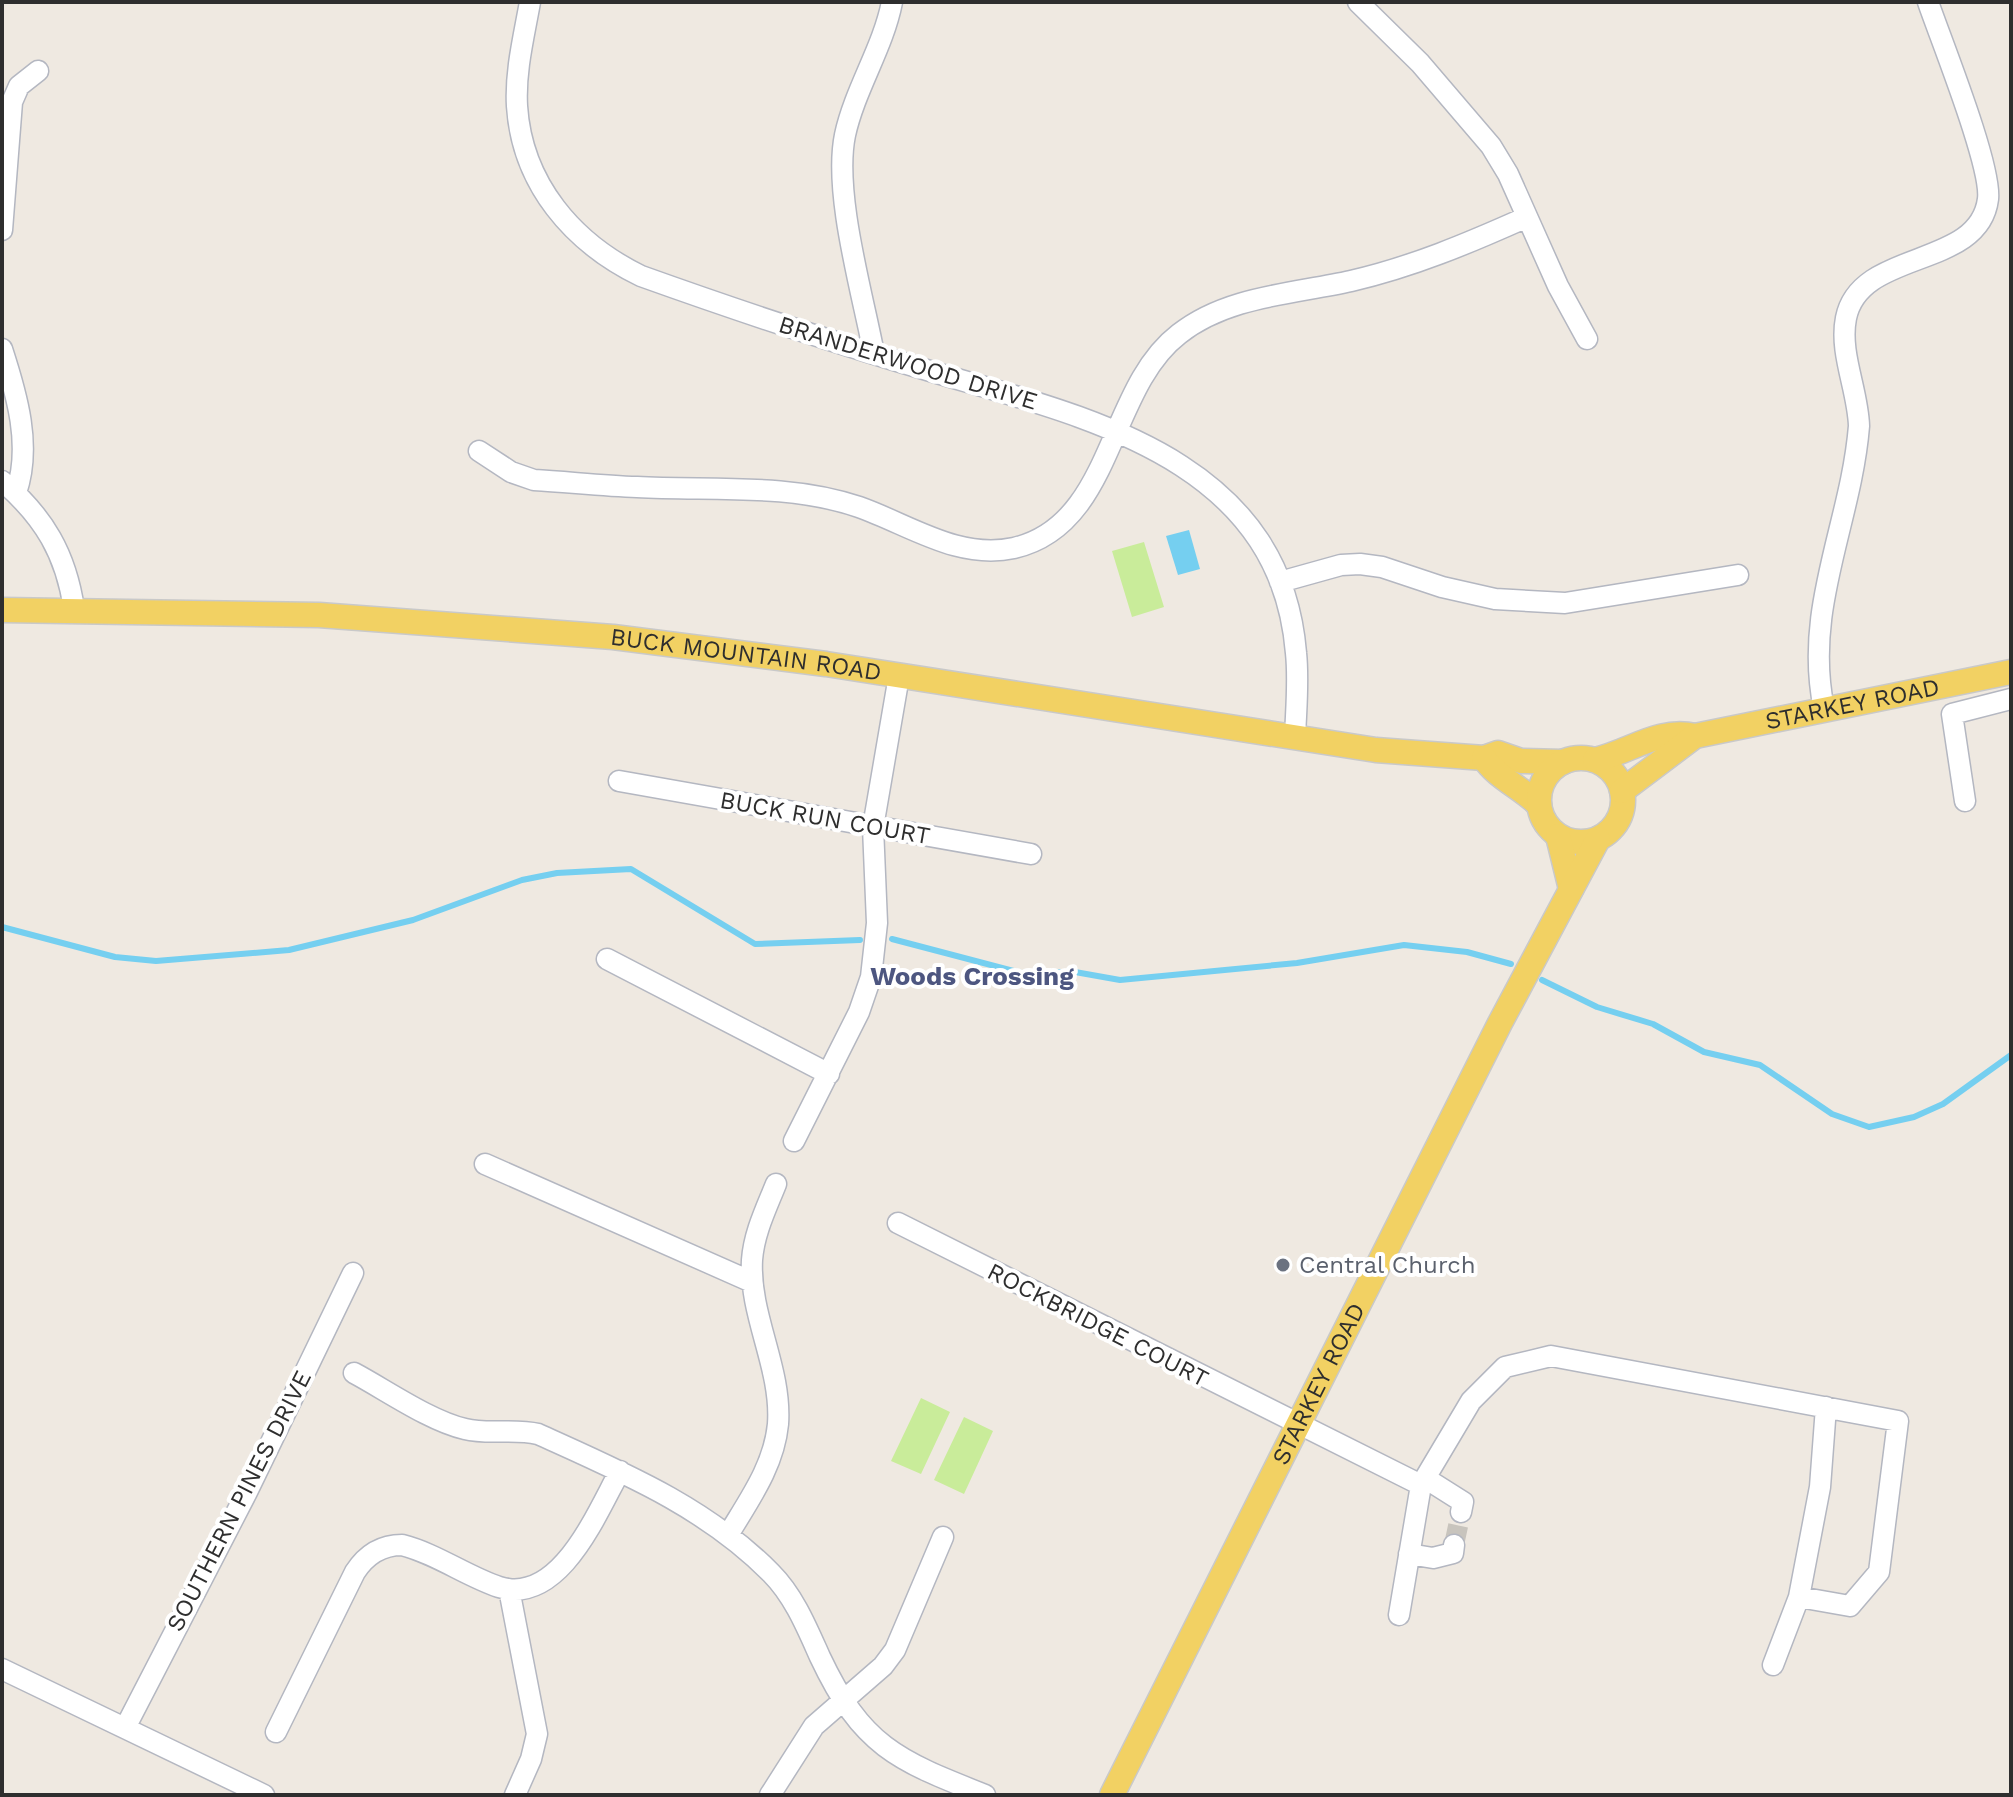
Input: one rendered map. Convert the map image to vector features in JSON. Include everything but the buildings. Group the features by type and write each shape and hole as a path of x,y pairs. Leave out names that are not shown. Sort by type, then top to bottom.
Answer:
{"main road":[{"name":"BUCK MOUNTAIN ROAD","path":"2,610 74,609 411,620 613,637 899,676 1376,750 1484,758 1498,753 1521,761 1563,762"},
{"name":"STARKEY ROAD","path":"1622,791 1695,736 2011,672"},
{"name":"STARKEY ROAD","path":"1595,760 1633,750 1674,731 1695,736"},
{"path":"1484,758 1491,768 1521,786 1539,805"},
{"path":"1558,836 1571,841 1598,839 1619,819 1622,791 1617,778 1595,760 1563,762 1544,779 1539,805 1542,817 1558,836 1571,889"},
{"name":"STARKEY ROAD","path":"1112,1795 1598,839"}],"street":[{"name":"BRANDERWOOD DRIVE","path":"530,2 518,77 521,134 542,190 573,230 614,262 641,276 874,354 1046,405 1161,450 1219,492 1264,548 1280,582 1296,652 1295,738"},
{"path":"874,354 848,219 843,163 850,116 888,21 892,2"},
{"path":"1358,2 1420,63 1491,146 1508,174 1587,339"},
{"path":"1824,709 1818,677 1818,631 1859,426 1859,402 1844,336 1846,315 1873,281 1966,236 1985,213 1989,198 1988,183 1928,2"},
{"path":"2,230 12,102 19,86 38,71"},
{"path":"479,451 511,472 534,480 808,496 855,506 948,545 994,551 1039,539 1059,525 1090,487 1143,373 1179,334 1202,319 1271,296 1403,267 1527,217"},
{"path":"2,349 18,405 24,456 9,487 46,525 59,548 69,577 74,609"},
{"path":"1280,582 1341,565 1360,564 1382,567 1442,587 1495,599 1553,603 1738,575"},
{"path":"794,1141 829,1074 871,977 877,923 873,827 899,676"},
{"path":"1965,801 1952,714 2011,699"},
{"name":"BUCK RUN COURT","path":"619,781 1031,854"},
{"path":"607,959 829,1074"},
{"path":"485,1164 752,1282"},
{"path":"728,1535 763,1477 778,1423 777,1392 752,1282 756,1234 776,1184"},
{"name":"ROCKBRIDGE COURT","path":"898,1223 1298,1426 1463,1502 1461,1512"},
{"name":"SOUTHERN PINES DRIVE","path":"125,1728 247,1492 353,1273"},
{"path":"1399,1615 1423,1482 1471,1401 1505,1367 1551,1356 1898,1421 1879,1572 1850,1606 1799,1597"},
{"path":"354,1373 453,1425 482,1432 521,1429 538,1434 684,1503 728,1535 781,1584 800,1613 840,1700 855,1721 893,1753 985,1795"},
{"path":"1773,1665 1799,1597 1820,1487 1826,1407"},
{"path":"276,1732 355,1572 373,1552 389,1545 419,1549 509,1589 531,1587 557,1572 580,1543 620,1471"},
{"path":"770,1795 799,1746 840,1700 860,1687 895,1650 943,1537"},
{"path":"1409,1554 1433,1558 1453,1553 1454,1545"},
{"path":"509,1589 537,1734 531,1759 515,1795"},
{"path":"2,1669 125,1728 234,1788 264,1795"}],"green space":[{"path":"1144,542 1164,607 1132,617 1112,551"},
{"path":"921,1398 950,1412 921,1474 891,1461"},
{"path":"964,1417 993,1431 964,1494 934,1480"}],"water":[{"path":"1189,530 1200,569 1178,575 1166,536"}],"waterway":[{"path":"2,927 115,957 156,961 289,950 413,920 522,880 557,873 631,869 755,944 860,940"},
{"path":"892,939 1021,973 1075,972 1120,980 1297,963 1404,945 1467,952 1511,964"},
{"path":"1542,980 1597,1007 1653,1024 1704,1052 1760,1065 1832,1114 1869,1127 1914,1117 1943,1104 2011,1055"}],"tunnel":[{"path":"1454,1545 1461,1512"}],"place":[{"name":"Central Church","path":"1283,1265"}],"district":[{"name":"Woods Crossing","path":"972,976"}]}
